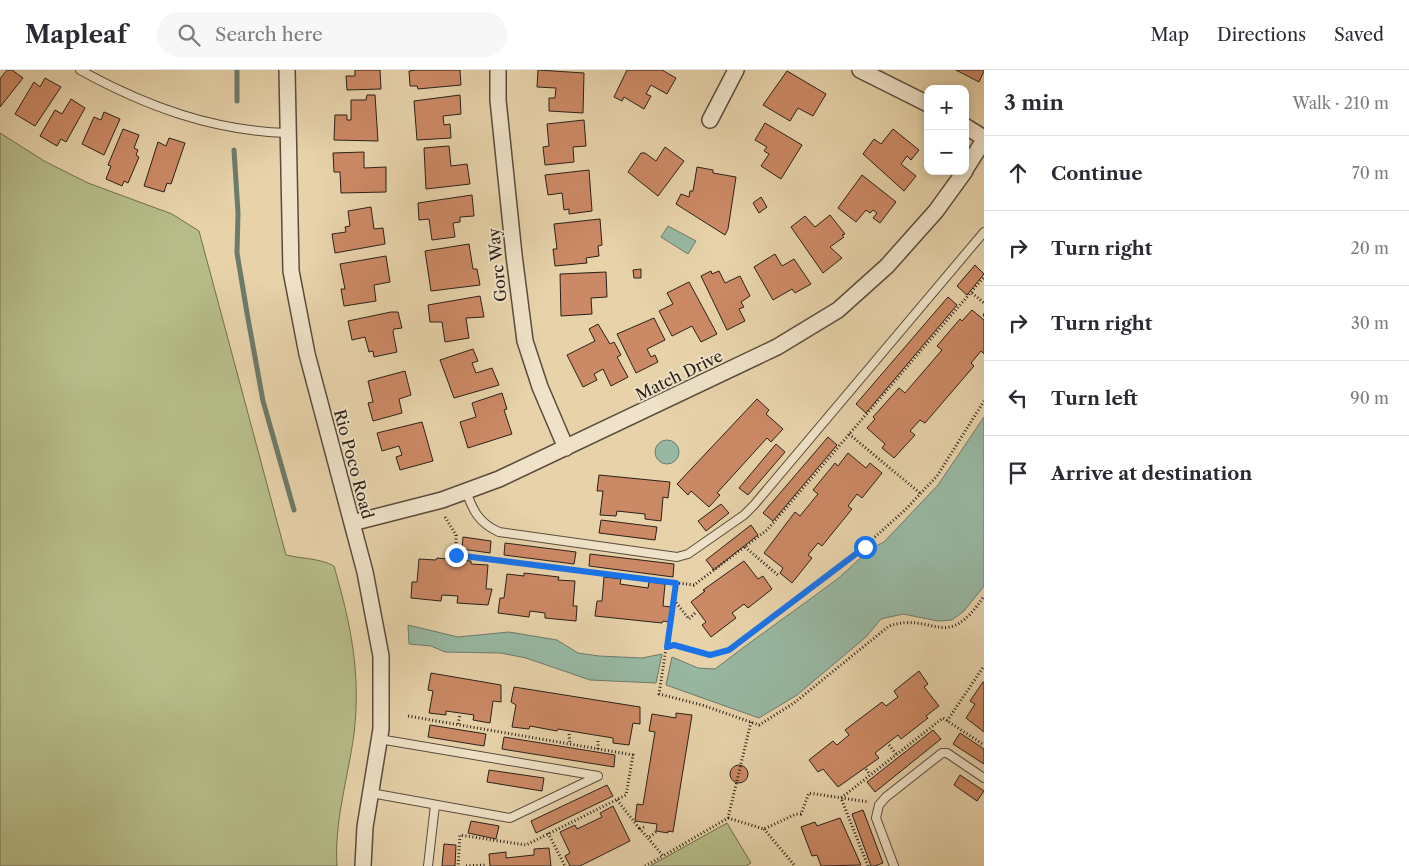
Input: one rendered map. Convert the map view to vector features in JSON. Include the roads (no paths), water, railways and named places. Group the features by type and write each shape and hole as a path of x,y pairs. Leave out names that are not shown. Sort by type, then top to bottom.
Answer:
{"street":[{"name":"Rio Poco Road","path":"287,70 291,271 307,354 352,523 376,622 381,656 383,693 379,739 365,827 363,866"},
{"name":"Gorc Way","path":"498,70 498,100 522,326 531,362 566,448"},
{"path":"710,120 736,70"},
{"path":"860,70 924,102"},
{"path":"969,129 984,139"},
{"name":"Match Drive","path":"969,164 984,139"},
{"name":"Match Drive","path":"352,523 466,492 499,479 777,347 838,310 888,266 910,242 962,175"}],"lane":[{"path":"80,70 140,100 196,120 258,132 288,133"},
{"path":"93,78 97,70"},
{"path":"466,492 478,519 486,526 499,532 677,557 688,554 744,515 754,505 984,232"},
{"path":"371,793 510,818 598,776 379,739"},
{"path":"894,866 876,818 876,812 880,804 942,753 948,753 984,778"},
{"path":"428,866 435,804"}],"waterway":[{"path":"237,70 237,101"},
{"path":"234,150 238,213 237,253 263,401 294,510"}]}
